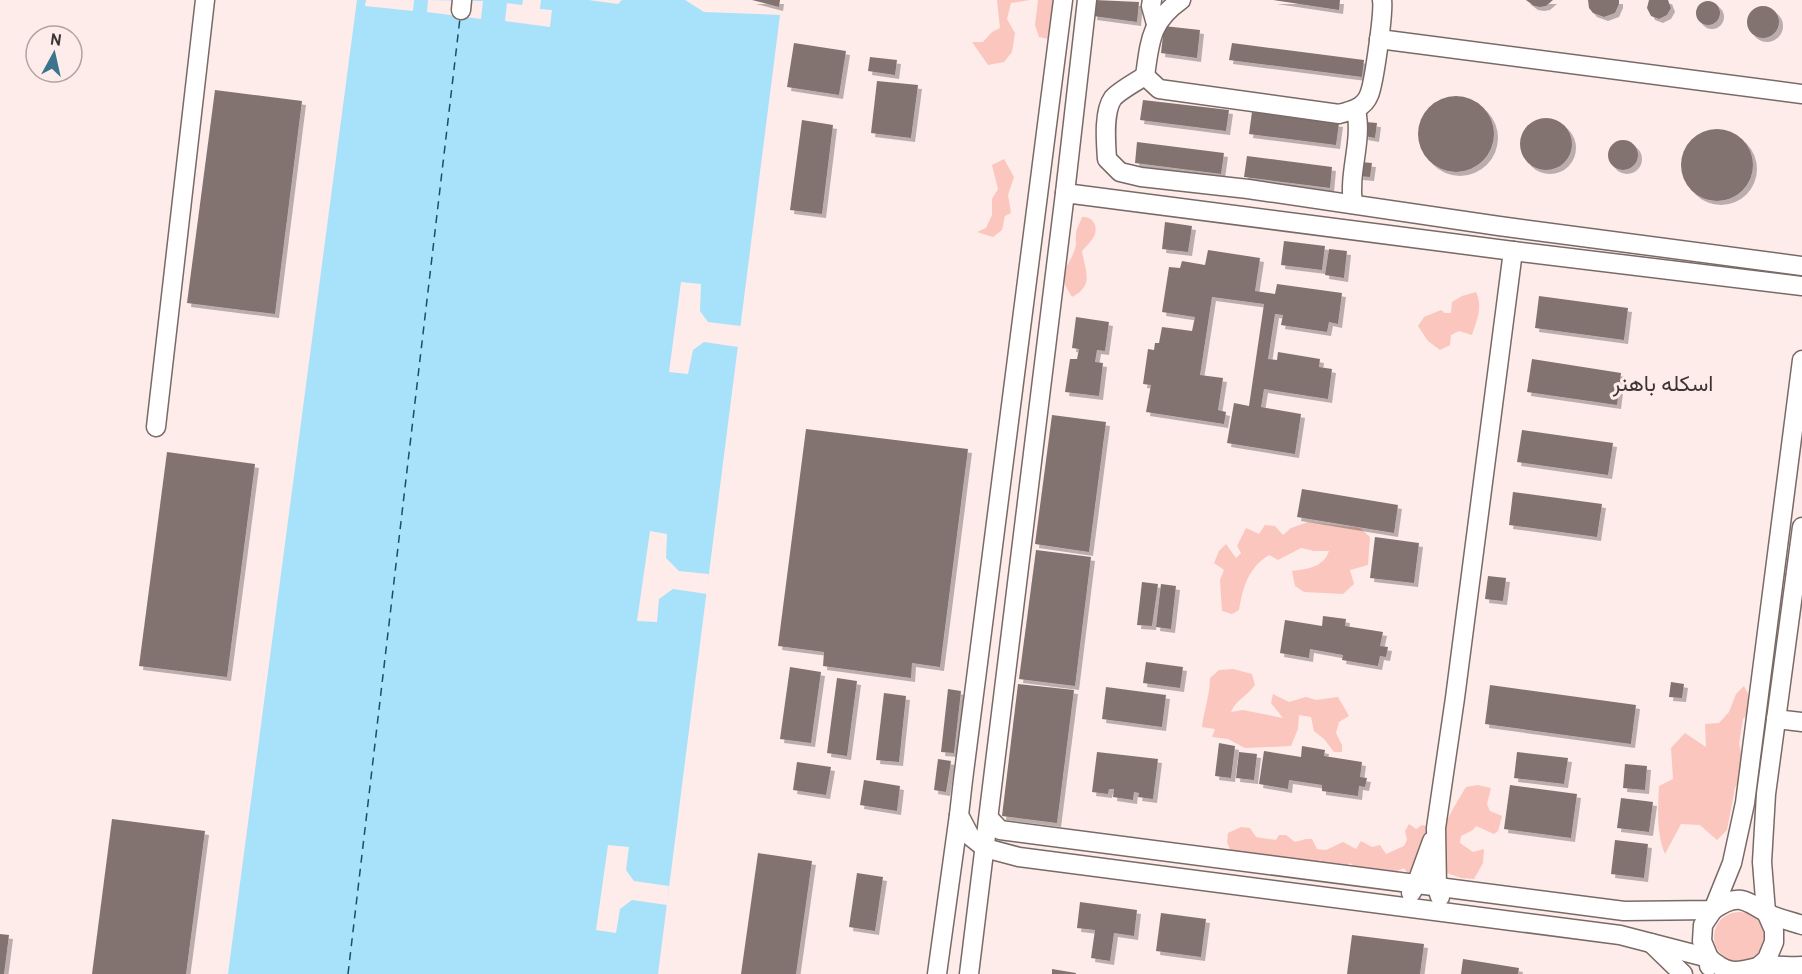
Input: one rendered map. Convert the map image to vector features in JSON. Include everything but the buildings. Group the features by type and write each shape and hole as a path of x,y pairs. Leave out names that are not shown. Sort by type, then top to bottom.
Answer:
{"lane":[{"path":"156,427 205,0"},
{"path":"937,974 1063,0"},
{"path":"969,974 1087,0"},
{"path":"1152,0 1151,6 1156,24"},
{"path":"1181,0 1170,8 1156,24 1149,47 1145,76 1113,98 1107,115 1105,137 1107,159 1120,172 1141,177 1802,266"},
{"path":"1145,76 1159,88 1338,114 1356,110 1369,96 1382,0"},
{"path":"1378,39 1802,94"},
{"path":"1353,204 1351,191 1359,124 1356,110"},
{"path":"1065,193 1802,286"},
{"path":"1443,911 1437,888 1436,828 1513,251"},
{"path":"1709,966 1703,948 1703,925 1713,910 1732,863 1745,803 1802,360"},
{"path":"1757,970 1767,959 1774,942 1774,930 1766,912 1762,862 1766,794 1776,719 1795,634 1802,527"},
{"path":"1776,719 1802,722"},
{"path":"959,815 1019,856 1620,935 1649,942 1709,966 1715,965 1733,972 1802,966"},
{"path":"1403,906 1416,885 1436,828"},
{"path":"954,855 964,839 986,832 1624,911 1713,910 1723,903 1741,900 1802,925"},
{"path":"1649,942 1683,974"}],"shaded area":[{"path":"997,0 1030,0 1011,3 1007,19 1015,33 1012,52 1004,62 988,65 972,42 983,42 992,32 1000,28"},
{"path":"1038,0 1059,0 1054,33 1048,39 1039,37 1035,25"},
{"path":"1004,159 1014,177 1008,195 1011,213 1005,216 1002,230 993,237 977,232 986,228 992,215 992,199 998,189 992,165"},
{"path":"1082,217 1093,221 1096,230 1093,238 1082,251 1087,277 1084,288 1072,297 1063,276 1076,247 1076,233"},
{"path":"1476,292 1479,308 1472,335 1459,331 1451,335 1450,345 1440,350 1428,341 1418,326 1424,317 1441,310 1451,313 1452,302"},
{"path":"1308,522 1360,528 1370,537 1368,565 1350,570 1354,584 1343,594 1304,592 1295,586 1292,571 1319,564 1329,551 1301,548 1278,560 1269,555 1262,560 1251,572 1242,594 1239,610 1232,614 1222,611 1220,580 1224,570 1214,563 1219,551 1226,544 1236,558 1241,553 1237,546 1246,528 1259,534 1265,525 1275,526 1283,535 1291,528"},
{"path":"1233,669 1252,674 1255,685 1231,712 1243,710 1283,718 1271,703 1273,694 1289,702 1306,697 1316,700 1338,697 1349,716 1339,722 1336,733 1342,745 1342,752 1334,752 1314,731 1311,717 1299,715 1298,729 1291,746 1245,748 1228,739 1212,737 1215,729 1202,727 1210,678 1219,670"},
{"path":"1744,686 1754,706 1743,719 1739,744 1745,768 1735,788 1727,830 1717,840 1700,825 1681,824 1665,854 1659,829 1659,786 1673,779 1671,748 1685,733 1706,747 1705,724 1719,723 1729,712 1736,694"},
{"path":"1478,785 1491,788 1487,804 1490,811 1502,816 1498,831 1494,834 1476,826 1461,836 1460,843 1473,852 1484,849 1483,863 1474,879 1461,878 1444,872 1442,852 1444,831 1449,816 1466,787"},
{"path":"1409,824 1416,829 1422,825 1431,827 1415,874 1409,876 1404,868 1388,875 1359,871 1350,863 1344,869 1329,869 1320,860 1313,865 1232,855 1227,842 1228,833 1241,827 1250,828 1256,837 1276,840 1279,835 1286,835 1295,842 1312,839 1317,849 1326,850 1343,842 1356,849 1361,841 1372,847 1380,845 1386,854 1404,846 1407,840 1405,831"},
{"path":"1739,912 1757,919 1764,937 1757,955 1739,962 1721,955 1714,937 1721,919"}],"water":[{"path":"357,0 588,0 618,4 622,0 685,0 704,12 780,15 658,974 228,974"}],"pier":[{"path":"366,0 414,0 413,11 365,6"},
{"path":"428,0 483,1 481,19 427,12"},
{"path":"523,0 541,0 540,9 552,10 550,27 505,21 507,3 522,5"},
{"path":"681,282 701,284 700,311 708,322 741,326 738,347 704,342 693,350 688,374 669,372"},
{"path":"650,531 667,534 666,558 679,571 709,574 707,594 673,589 659,599 657,622 637,621"},
{"path":"608,845 629,847 626,870 634,881 669,886 667,905 632,900 620,909 616,933 596,930"}],"ferry route":[{"path":"348,974 460,18"}],"district":[{"name":"اسکله باهنر","path":"1663,383"}]}
